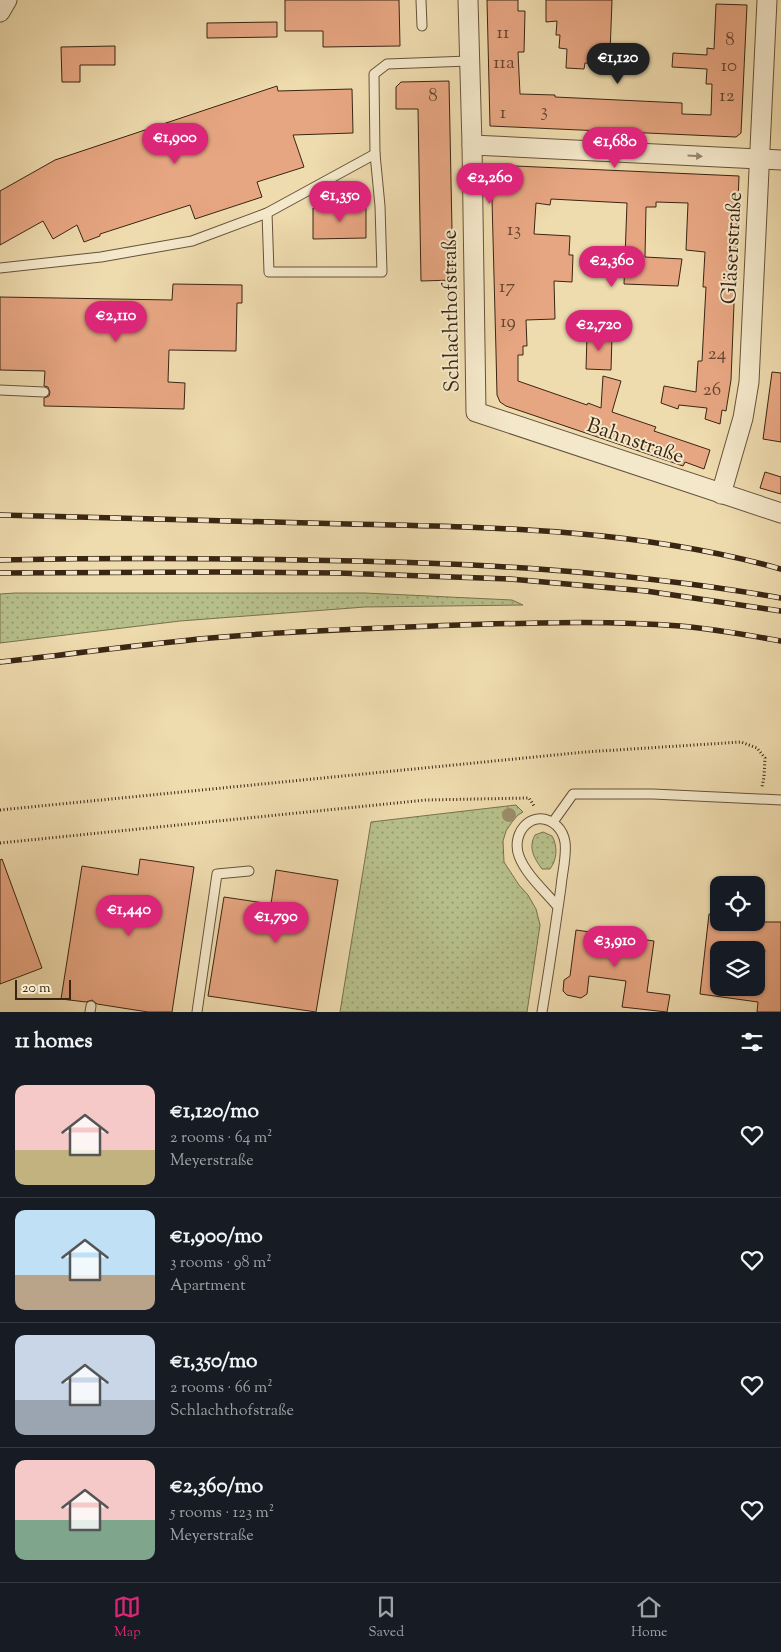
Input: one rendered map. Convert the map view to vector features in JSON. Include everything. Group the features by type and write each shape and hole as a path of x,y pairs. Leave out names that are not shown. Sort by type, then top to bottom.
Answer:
{"street":[{"path":"0,12 7,0"},
{"name":"Schlachthofstraße","path":"468,0 476,412"},
{"name":"Gläserstraße","path":"721,494 740,426 748,382 768,0"},
{"path":"472,145 781,160"},
{"name":"Bahnstraße","path":"476,412 781,513"}],"lane":[{"path":"421,0 422,26"},
{"path":"267,213 270,272 382,272 380,206 375,154 374,74 387,64 469,61"},
{"path":"0,268 101,257 192,241 267,213 375,154"},
{"path":"0,390 44,392"},
{"path":"552,822 573,794 653,794 781,800"},
{"path":"542,1012 558,907 565,841 561,830 552,822 541,818 528,822 521,830 517,842 518,854 524,868 558,907"},
{"path":"197,1012 217,874 249,871"}],"path":[{"path":"0,810 585,752 741,742 756,748 765,758 764,777 758,799"},
{"path":"0,843 426,800 530,798 541,818"}],"green space":[{"path":"365,593 512,600 523,605 365,607 180,621 0,643 0,594"},
{"path":"516,805 523,812 518,815 506,831 503,841 504,862 536,909 540,925 527,1012 340,1012 371,822"},
{"path":"543,832 552,836 556,848 555,857 550,869 542,869 534,857 532,849 535,835"}],"building":[{"path":"285,0 399,0 400,46 323,47 323,31 285,31"},
{"path":"487,0 518,0 518,11 525,11 524,52 518,52 520,94 682,103 682,114 711,115 712,84 706,84 707,69 672,67 673,53 707,55 707,48 714,49 716,4 747,5 741,133 736,137 490,126"},
{"path":"546,0 612,0 610,54 603,53 602,64 585,63 584,69 566,68 567,49 559,48 560,35 556,35 557,21 546,22"},
{"path":"277,22 277,37 207,38 207,23"},
{"path":"115,46 115,65 80,65 80,82 62,82 61,47"},
{"path":"449,81 453,280 421,281 418,109 396,109 396,87 401,82"},
{"path":"277,86 278,91 352,89 353,133 293,135 304,167 257,182 262,197 195,219 190,205 100,234 100,236 84,242 77,225 53,239 43,221 0,245 0,191 55,160"},
{"path":"493,165 739,176 731,380 726,411 722,410 720,424 705,419 707,408 679,405 678,409 661,403 664,386 696,392 698,361 702,361 706,287 703,287 705,252 686,250 688,203 656,202 656,207 646,207 645,257 682,259 678,286 624,284 627,203 551,199 550,205 536,203 534,234 570,236 569,255 573,255 572,282 554,281 555,319 526,320 527,346 523,346 523,355 518,355 518,381 601,408 603,376 621,381 612,412 656,427 654,431 710,450 704,469 685,462 683,466 506,406 500,402 497,395 492,200"},
{"path":"366,207 366,238 313,239 313,208"},
{"path":"173,284 242,285 242,303 237,303 236,351 169,350 168,382 185,383 184,409 44,406 44,398 49,396 50,392 48,387 44,386 45,371 0,370 0,297 172,300"},
{"path":"587,335 612,336 611,370 586,369"},
{"path":"772,372 781,373 781,442 763,439"},
{"path":"765,472 781,477 781,494 760,488"},
{"path":"2,859 42,968 0,984 0,860"},
{"path":"140,859 194,867 172,1012 148,1012 97,1004 92,1000 86,1002 61,999 82,866 138,875"},
{"path":"276,870 338,880 316,1012 208,996 224,897 271,904"},
{"path":"709,914 710,931 765,931 765,922 781,922 781,1012 757,1012 758,1002 714,996 765,996 765,941 710,941 710,995 700,994"},
{"path":"576,930 654,941 647,992 670,995 667,1012 622,1007 626,981 589,976 587,994 581,998 567,995 563,991 564,980 570,976"}],"railway":[{"path":"0,515 511,529 620,538 727,556 781,569"},
{"path":"0,560 224,559 420,563 601,574 721,588 781,598"},
{"path":"0,573 338,573 510,579 646,591 781,611"},
{"path":"0,662 167,642 253,635 514,623 652,624 744,634 781,641"}]}
